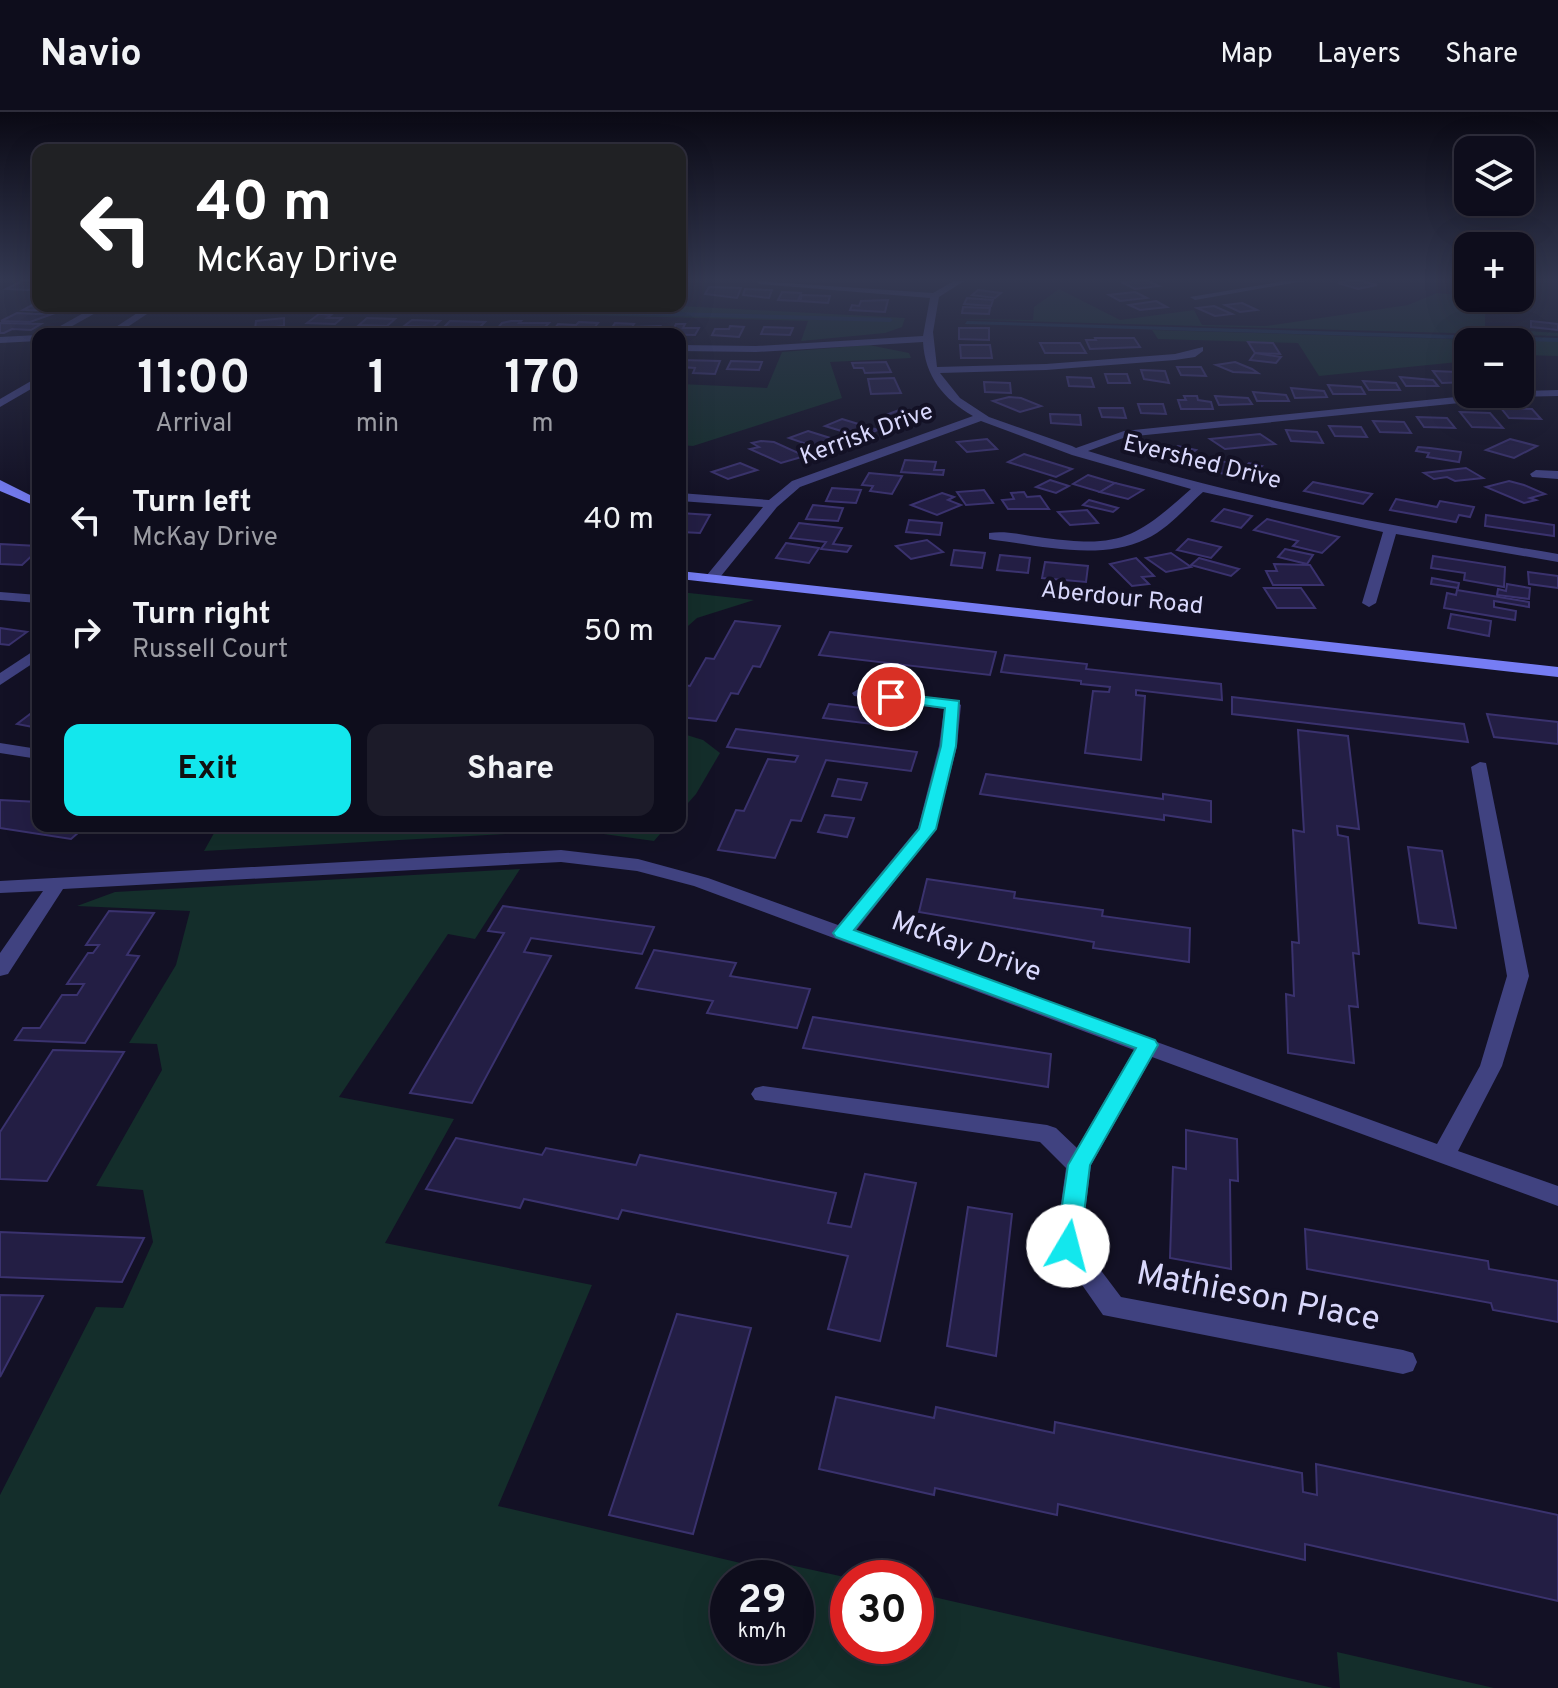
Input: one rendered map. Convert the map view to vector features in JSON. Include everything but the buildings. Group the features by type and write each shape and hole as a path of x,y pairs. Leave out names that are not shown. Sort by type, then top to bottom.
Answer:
{"main road":[{"path":"0,484 9,492 32,502"},
{"path":"0,503 32,504"},
{"name":"Aberdour Road","path":"686,576 1558,672"}],"street":[{"path":"931,355 932,370 1046,367 1192,355"},
{"name":"Evershed Drive","path":"932,370 959,403 982,417 1076,452 1200,488 1390,531 1558,558"},
{"path":"0,404 32,384"},
{"path":"1534,394 1558,393"},
{"path":"1076,452 1124,434 1454,401"},
{"name":"Kerrisk Drive","path":"712,578 772,504 811,477 982,417"},
{"path":"1536,474 1558,475"},
{"path":"994,536 1099,546 1124,543 1144,535 1200,488"},
{"path":"686,497 772,504"},
{"path":"1369,603 1390,531"},
{"path":"0,596 32,599"},
{"path":"0,680 32,657"},
{"path":"843,933 927,829 948,746 953,705 860,693"},
{"path":"0,748 32,753"},
{"path":"1443,1156 1491,1066 1518,976 1480,767"},
{"name":"McKay Drive","path":"0,887 561,856 638,865 701,882 843,933 1558,1196"},
{"path":"0,969 57,884"},
{"name":"Mathieson Place","path":"1148,1045 1079,1165 1068,1246 1113,1307 1403,1362"},
{"path":"763,1094 1047,1134 1079,1165"}],"green space":[{"path":"781,355 910,355 911,358 830,362 842,398 693,446 686,445 686,384 767,388"},
{"path":"1305,355 1454,355 1454,362 1319,376"},
{"path":"686,593 754,600 697,618 686,628"},
{"path":"686,735 703,740 720,753 686,805"},
{"path":"215,832 540,832 204,851"},
{"path":"589,832 662,832 654,841"},
{"path":"520,869 475,939 448,934 339,1097 454,1119 385,1243 592,1285 498,1506 728,1560 710,1560 710,1664 814,1664 814,1570 830,1574 830,1664 934,1664 934,1597 1333,1688 0,1688 0,1495 96,1307 123,1308 153,1242 143,1190 96,1186 162,1070 157,1044 129,1043 176,965 190,911 77,906 115,892"},
{"path":"1337,1652 1494,1688 1340,1688"}],"route":[{"path":"891,697 953,705 948,746 927,829 843,933 1148,1045 1079,1165 1068,1246"}]}
